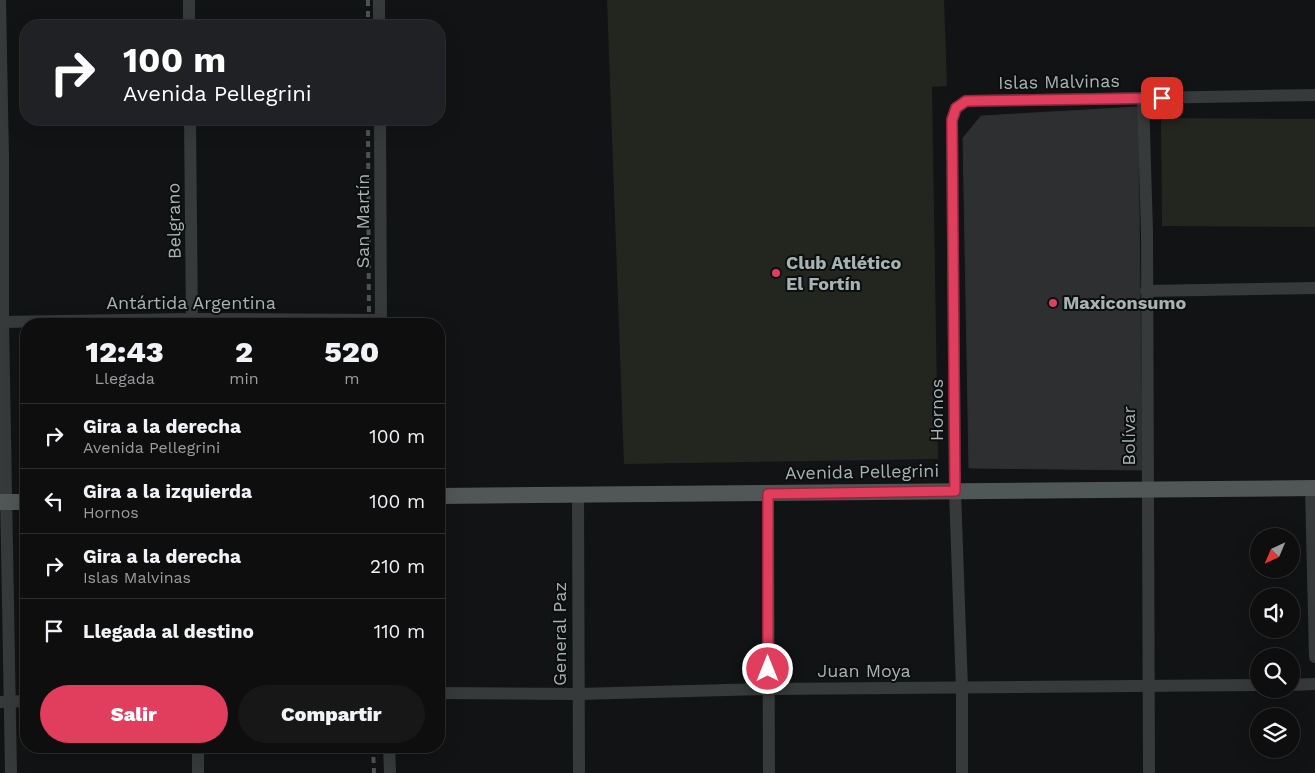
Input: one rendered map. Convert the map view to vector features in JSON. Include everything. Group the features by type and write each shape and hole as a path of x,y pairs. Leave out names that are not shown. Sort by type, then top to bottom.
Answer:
{"main road":[{"name":"Avenida Pellegrini","path":"445,496 1313,488"},
{"path":"3,502 20,502"}],"street":[{"path":"0,0 5,702 10,773"},
{"path":"189,0 189,20"},
{"path":"379,0 379,20"},
{"name":"Islas Malvinas","path":"956,108 966,101 1315,95"},
{"name":"Bolívar","path":"1143,98 1146,232 1147,688 1149,773"},
{"name":"Hornos","path":"956,108 952,120 955,491 962,688 962,773"},
{"name":"Belgrano","path":"190,125 192,318"},
{"name":"San Martín","path":"380,125 381,318"},
{"path":"1146,290 1315,288"},
{"name":"Antártida Argentina","path":"1,322 20,322"},
{"path":"1313,488 1315,657"},
{"name":"General Paz","path":"578,494 579,773"},
{"path":"768,494 769,773"},
{"path":"1300,685 1315,684"},
{"name":"Juan Moya","path":"445,692 578,694 768,689 1147,688 1250,685"},
{"path":"5,702 20,701"},
{"path":"198,753 198,773"},
{"path":"389,753 390,773"}],"shaded area":[{"name":"Club Atlético El Fortín","path":"607,0 944,0 947,86 932,87 938,459 624,464"},
{"path":"1161,118 1315,119 1315,227 1162,226"}],"building":[{"name":"Maxiconsumo","path":"1138,107 1142,470 969,468 963,138 981,116"}],"railway":[{"path":"368,0 368,20"},
{"path":"368,125 369,318"},
{"path":"373,753 374,773"}],"place":[{"name":"Club Atlético El Fortín","path":"776,273"},
{"name":"Maxiconsumo","path":"1053,303"}],"route":[{"path":"768,669 768,494 955,491 952,120 956,108 966,101 1162,98"}]}
